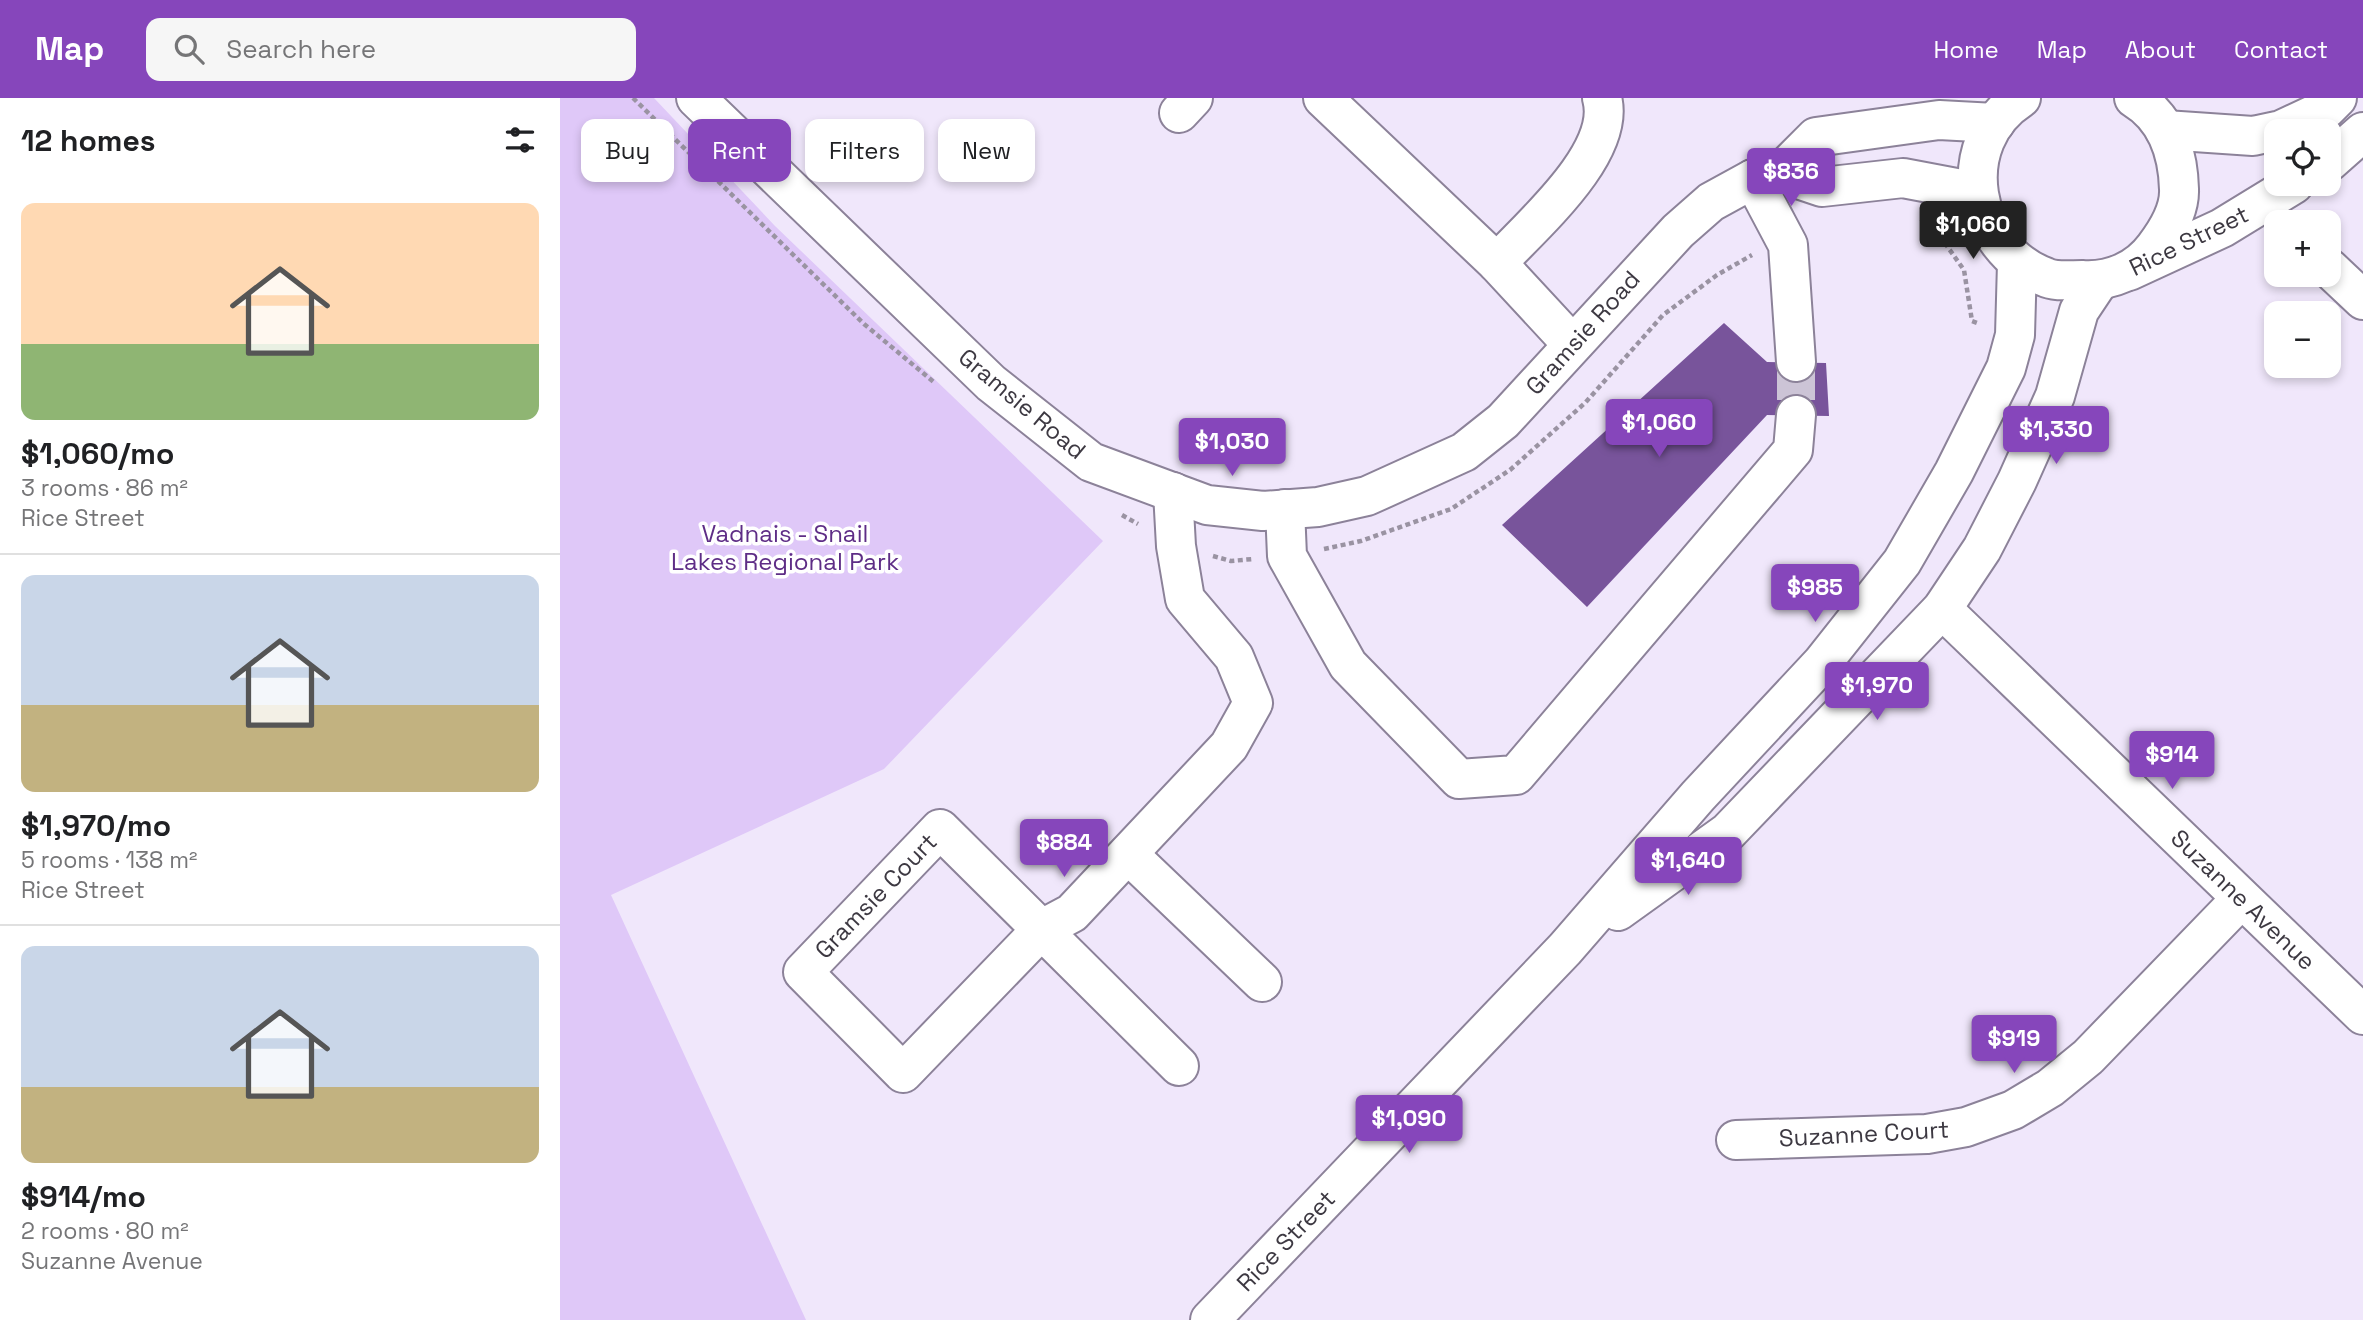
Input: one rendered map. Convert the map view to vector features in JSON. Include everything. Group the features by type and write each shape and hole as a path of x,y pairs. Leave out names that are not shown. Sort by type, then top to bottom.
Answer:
{"street":[{"name":"Gramsie Road","path":"696,98 992,383 1091,462 1208,505 1263,511 1318,507 1367,496 1464,452 1503,421 1678,231 1711,202 1766,176 1816,137 2008,110"},
{"path":"1323,98 1497,263 1572,344"},
{"path":"1497,263 1584,165 1600,133 1604,106 1602,98"},
{"path":"2146,107 2253,136 2281,130 2326,109 2337,98"},
{"path":"2008,110 1984,144 1978,168 1977,192 1983,219 1997,243 2017,263 2047,279 2109,279 2147,257 2168,230 2179,196 2178,162 2146,107"},
{"path":"2341,151 2363,132"},
{"path":"1796,362 1788,245 1766,176 1822,187 1903,178 1977,192"},
{"name":"Rice Street","path":"1564,949 1728,832 1942,609 1982,549 2017,481 2055,396 2079,311 2109,279 2222,228 2274,196"},
{"name":"Rice Street","path":"1210,1320 1564,949 1698,796 1822,663 1902,562 1954,472 2006,368 2015,335 2017,263"},
{"path":"2341,279 2363,300"},
{"path":"1285,509 1287,556 1348,665 1459,779 1516,775 1793,450 1796,415"},
{"name":"Gramsie Court","path":"1042,929 940,829 803,972 903,1073 1042,929 1072,913 1229,746 1252,703 1234,657 1185,600 1176,546 1173,492"},
{"name":"Suzanne Avenue","path":"1942,609 2363,1015"},
{"path":"1128,854 1262,982"},
{"name":"Suzanne Court","path":"1736,1140 1927,1134 1966,1127 2013,1110 2050,1088 2088,1057 2241,899"},
{"path":"1042,929 1179,1066"}],"path":[{"path":"632,98 864,324 939,387"},
{"path":"1912,212 1937,232 1964,270 1972,321"},
{"path":"1114,510 1176,546 1231,561 1287,556 1361,541 1451,509 1510,470 1585,403 1663,315 1717,275 1785,236"}],"green space":[{"name":"Vadnais - Snail Lakes Regional Park","path":"560,98 654,98 674,119 581,119 581,182 674,182 674,119 688,134 688,182 733,182 775,226 1103,541 884,769 611,895 806,1320 560,1320"}],"building":[{"path":"1724,323 1767,362 1826,363 1829,416 1767,415 1587,607 1502,525"}],"tunnel":[{"path":"1796,362 1796,415"}]}
